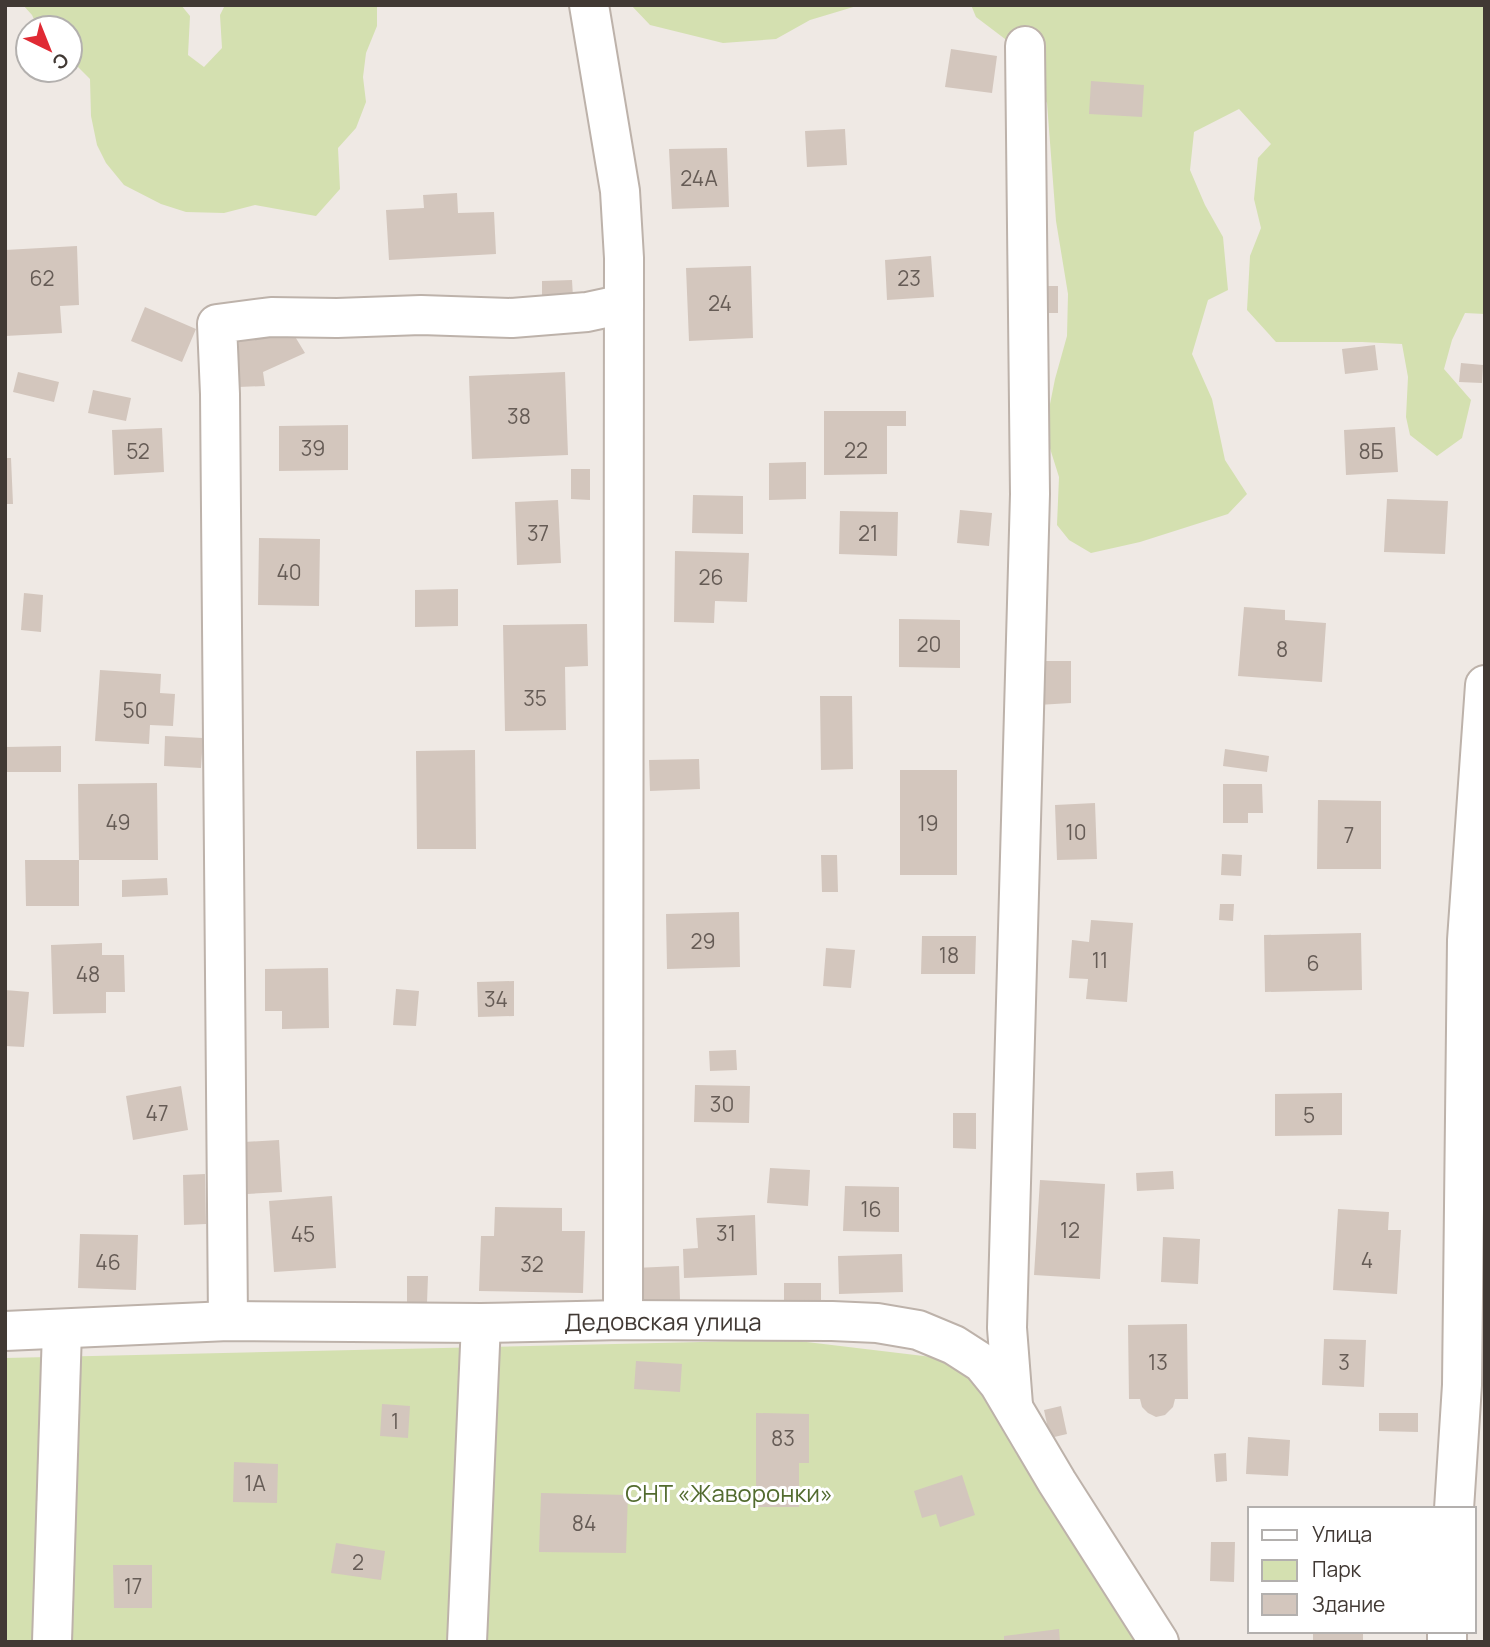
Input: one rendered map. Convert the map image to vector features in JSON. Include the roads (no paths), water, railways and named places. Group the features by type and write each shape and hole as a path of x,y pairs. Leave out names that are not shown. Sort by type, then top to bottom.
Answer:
{"street":[{"path":"589,5 620,191 624,258 623,1320"},
{"path":"1013,1405 1007,1328 1030,495 1025,46"},
{"path":"228,1321 217,324 271,317 512,318 587,312 624,304"},
{"path":"1454,1507 1473,1385 1476,940 1485,685"},
{"name":"Дедовская улица","path":"5,1331 228,1321 481,1323 623,1320 843,1321 877,1323 918,1331 954,1345 982,1363 999,1384 1057,1482 1159,1642"},
{"path":"467,1642 481,1323"},
{"path":"52,1642 62,1330"}],"park label":[{"name":"СНТ «Жаворонки»","path":"729,1492"}]}
